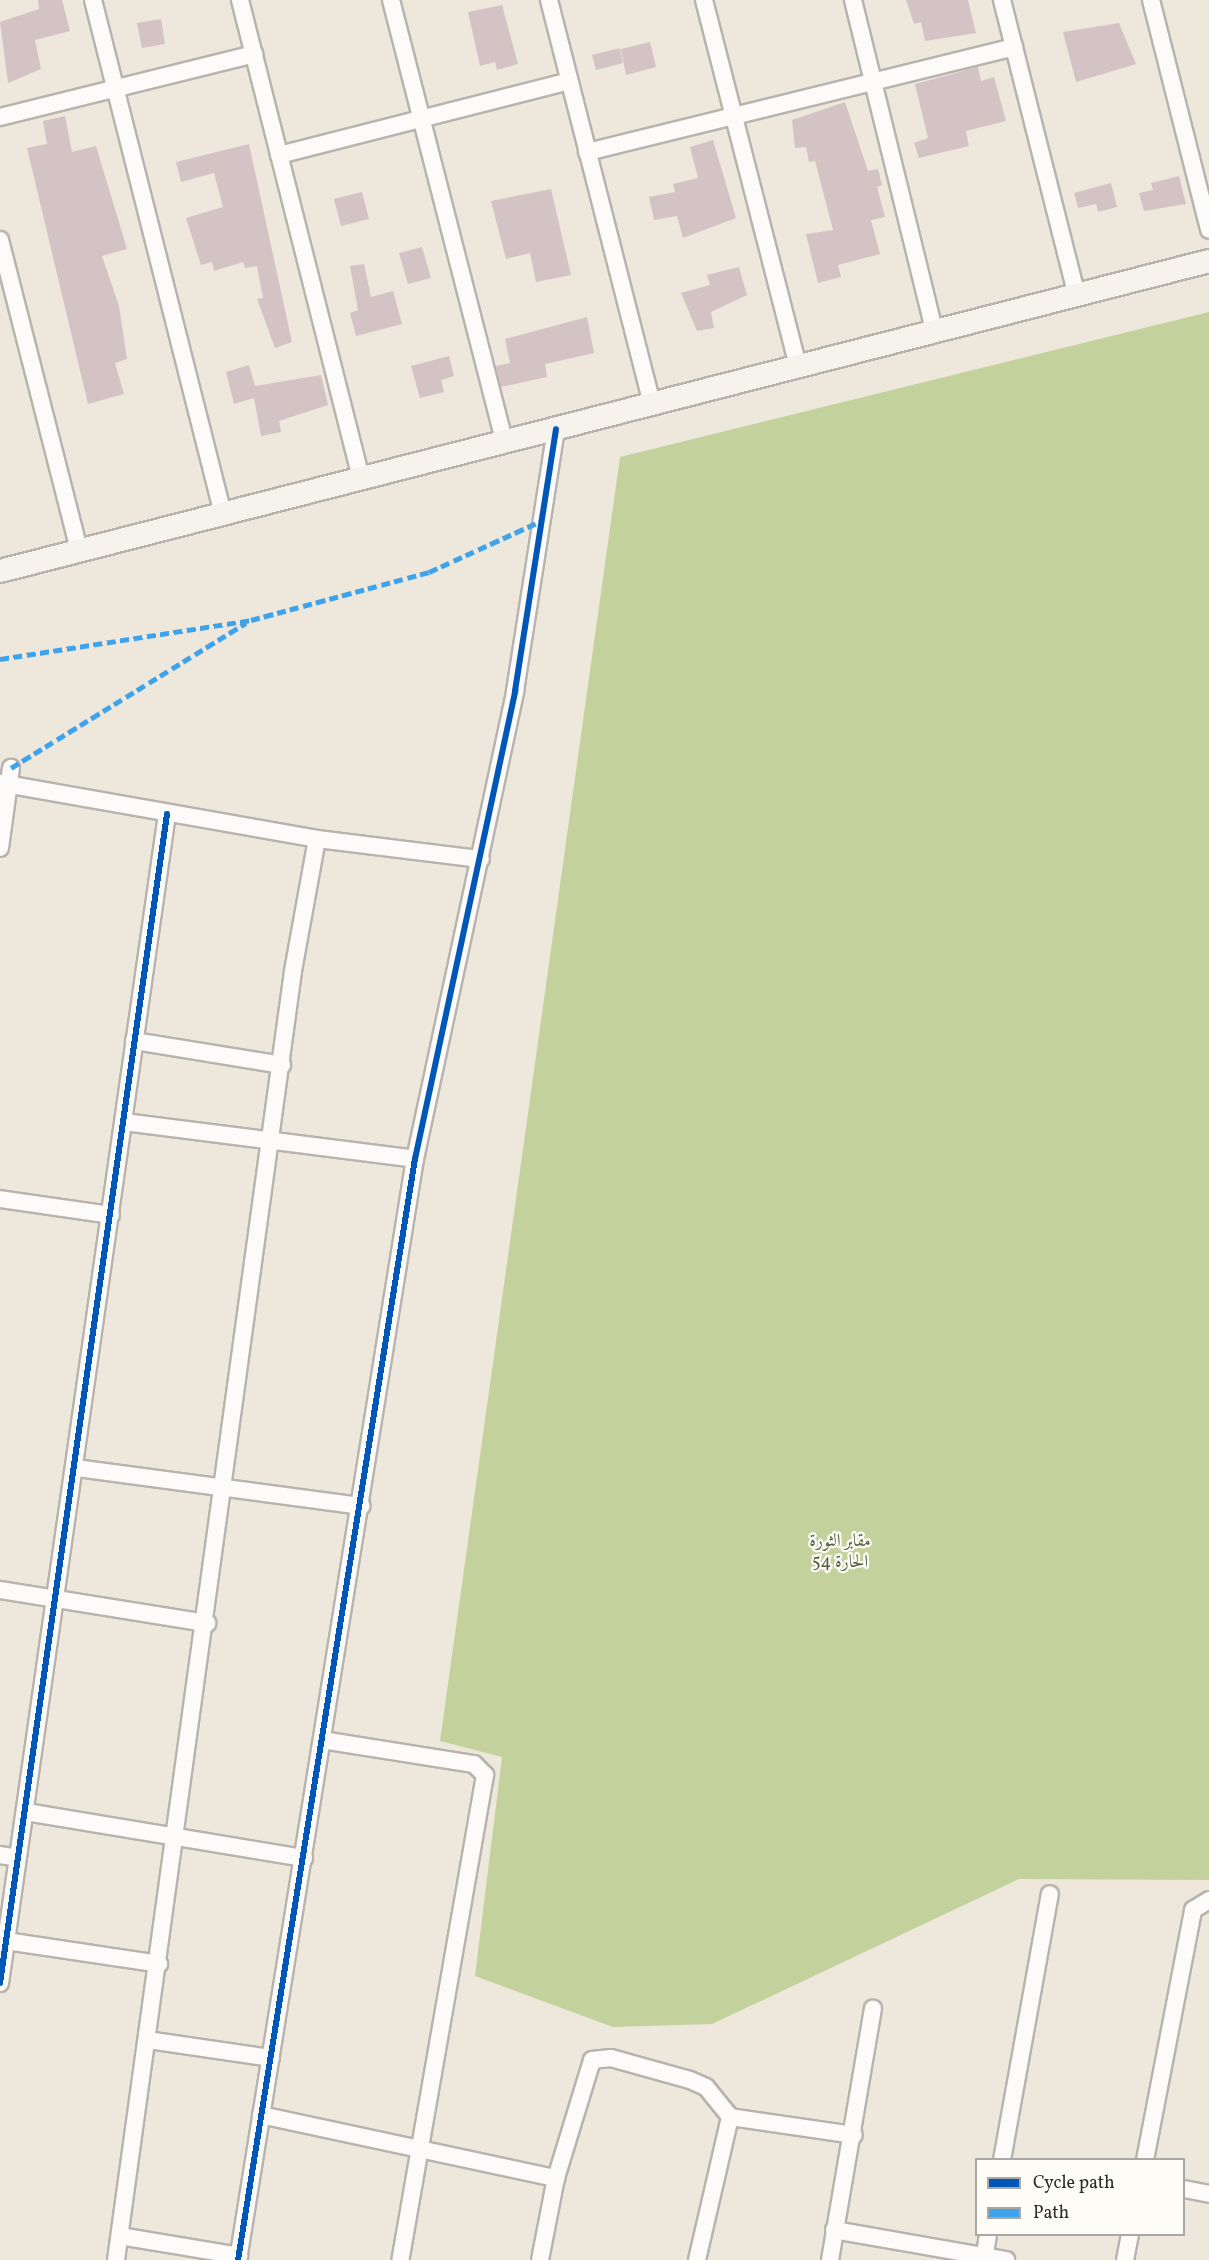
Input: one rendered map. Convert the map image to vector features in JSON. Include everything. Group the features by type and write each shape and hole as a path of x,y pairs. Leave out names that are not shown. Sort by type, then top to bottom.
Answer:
{"main road":[{"path":"0,571 556,429 1076,292 1209,261"}],"street":[{"path":"93,0 223,514"},
{"path":"240,0 361,479"},
{"path":"392,0 504,441"},
{"path":"549,0 652,404"},
{"path":"704,0 798,365"},
{"path":"853,0 934,330"},
{"path":"1002,0 1076,292"},
{"path":"1151,0 1209,230"},
{"path":"587,152 1014,47"},
{"path":"0,117 254,54"},
{"path":"279,155 569,81"},
{"path":"0,240 79,550"},
{"path":"120,2236 238,2258 361,1506 415,1159 481,859 517,680 556,429"},
{"path":"0,849 4,784 11,768"},
{"path":"4,784 317,839 481,859"},
{"path":"0,1983 76,1468 167,814"},
{"path":"116,2260 178,1836 269,1142 317,839"},
{"path":"134,1041 282,1065"},
{"path":"124,1122 415,1159"},
{"path":"0,1199 111,1215"},
{"path":"76,1468 361,1506"},
{"path":"0,1590 207,1623"},
{"path":"322,1740 474,1764 485,1775 422,2150 400,2260"},
{"path":"26,1812 304,1858"},
{"path":"0,1855 18,1858"},
{"path":"1002,2158 1050,1894"},
{"path":"1145,2158 1193,1910 1209,1900"},
{"path":"6,1941 159,1964"},
{"path":"830,2260 854,2135 873,2009"},
{"path":"148,2040 271,2058"},
{"path":"540,2260 555,2178 592,2060 611,2058 690,2080 706,2087 730,2117 854,2135"},
{"path":"261,2115 555,2178"},
{"path":"697,2260 730,2117"},
{"path":"1185,2189 1209,2194"},
{"path":"834,2230 984,2258 1006,2260"},
{"path":"984,2258 988,2236"},
{"path":"1125,2260 1130,2236"}],"green space":[{"name":"مقابر الثورة الحارة 54","path":"1209,312 1209,1880 1019,1879 712,2024 613,2027 475,1976 502,1757 440,1741 620,457"}],"building":[{"path":"38,0 62,0 70,31 35,40 41,69 8,83 0,22 39,9"},
{"path":"906,0 968,0 976,33 925,41 921,22 914,24"},
{"path":"502,5 518,64 497,70 495,62 480,66 468,12"},
{"path":"161,19 165,44 142,48 137,23"},
{"path":"1119,23 1136,64 1076,82 1063,32"},
{"path":"650,42 656,67 626,75 621,49"},
{"path":"620,48 623,63 596,70 592,55"},
{"path":"978,67 981,81 994,77 1006,121 966,131 969,146 919,158 914,143 928,138 915,84"},
{"path":"845,102 868,171 878,169 882,185 877,187 885,217 871,220 880,254 838,265 841,277 818,283 806,234 833,230 815,161 809,162 806,147 795,148 792,120"},
{"path":"65,116 72,152 96,146 127,249 102,256 119,306 127,359 115,363 124,394 88,404 27,148 47,144 43,121"},
{"path":"713,140 736,218 683,238 677,216 654,220 649,197 675,192 673,184 698,178 690,147"},
{"path":"249,144 292,342 275,348 257,299 263,298 257,266 245,268 243,262 214,271 212,262 201,265 186,218 223,207 214,173 181,182 176,162"},
{"path":"1179,176 1186,204 1144,211 1139,193 1153,190 1151,183"},
{"path":"1111,183 1117,207 1098,212 1096,204 1078,208 1074,193"},
{"path":"551,189 571,275 536,282 530,253 506,259 491,201"},
{"path":"362,192 369,219 341,226 334,199"},
{"path":"422,247 431,278 408,284 399,253"},
{"path":"364,264 371,297 393,291 402,324 356,336 350,313 358,310 350,266"},
{"path":"739,267 747,295 711,312 714,328 697,331 681,293 710,285 707,275"},
{"path":"587,317 594,353 545,364 547,377 501,387 496,366 510,363 505,339"},
{"path":"449,356 454,376 441,380 444,392 420,398 411,366"},
{"path":"249,365 255,386 321,375 328,405 279,421 281,432 261,436 254,398 234,404 226,372"}],"marked path":[{"path":"0,659 251,620 429,572 543,520"},
{"path":"11,768 246,623"}],"cycle path":[{"path":"238,2260 415,1159 515,691 556,429"},
{"path":"0,1983 167,814"}]}
